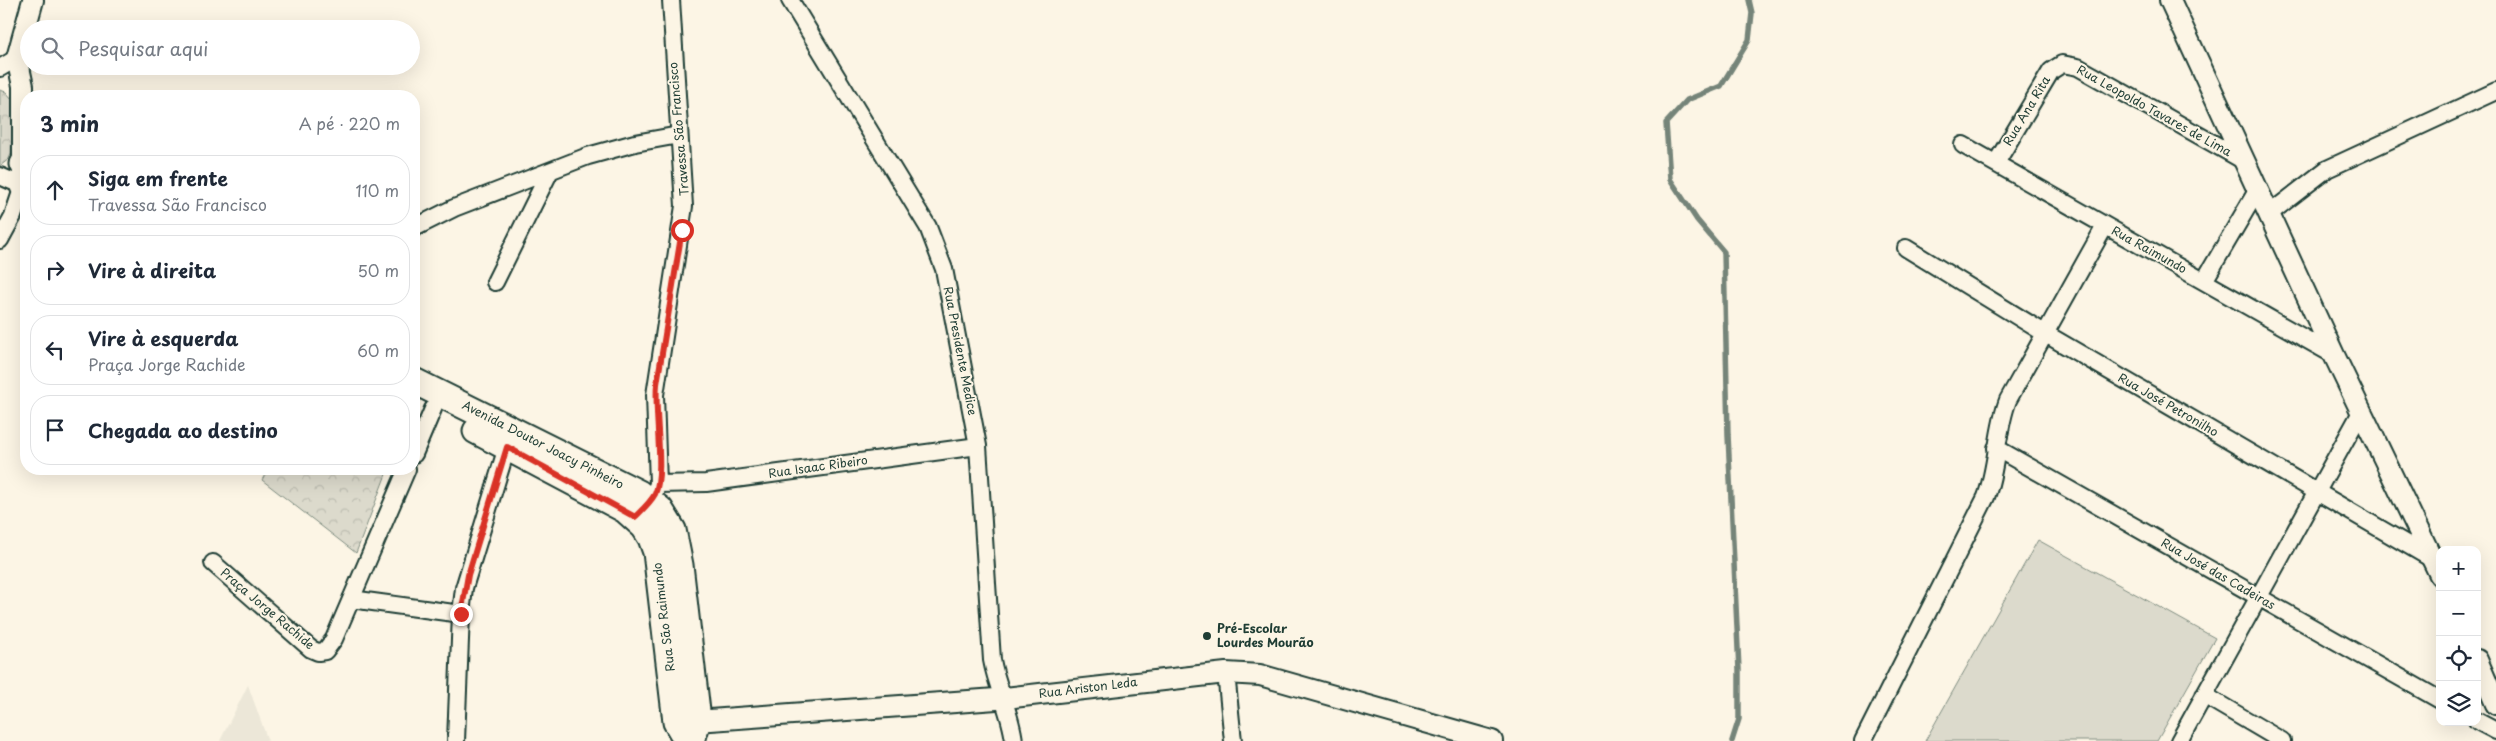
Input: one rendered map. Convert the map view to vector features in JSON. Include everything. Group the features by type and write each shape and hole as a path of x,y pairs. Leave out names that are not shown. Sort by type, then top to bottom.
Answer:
{"main road":[{"name":"Avenida Doutor Joacy Pinheiro","path":"420,384 653,505"},
{"name":"Avenida Doutor Joacy Pinheiro","path":"424,404 507,447 653,505"},
{"name":"Rua São Raimundo","path":"653,505 651,538 656,552 688,731"},
{"name":"Rua São Raimundo","path":"653,505 673,530 680,565 688,731"}],"street":[{"path":"25,20 33,0"},
{"name":"Travessa São Francisco","path":"653,505 656,395 684,206 671,0"},
{"name":"Rua Presidente Medice","path":"790,0 928,227 937,247 949,292 978,446 992,660 1014,741"},
{"path":"2170,0 2334,355 2436,567"},
{"path":"20,34 9,63 22,86 22,90"},
{"name":"Rua Leopoldo Tavares de Lima","path":"2062,64 2078,67 2246,162"},
{"name":"Rua Ana Rita","path":"1996,163 2051,71 2062,64"},
{"path":"2269,214 2327,169 2496,91"},
{"path":"420,225 454,208 608,150 679,135"},
{"name":"Rua Raimundo","path":"1963,145 2334,355"},
{"path":"496,282 550,171"},
{"path":"0,240 13,216 20,176"},
{"path":"2204,281 2258,189"},
{"path":"1863,741 1986,497 1993,474 2001,420 2008,400 2105,226"},
{"name":"Rua José Petronilho","path":"1906,248 2046,334 2316,492 2436,567"},
{"path":"420,424 424,404"},
{"path":"2179,741 2361,412"},
{"name":"Rua Isaac Ribeiro","path":"653,505 706,483 978,446"},
{"path":"456,741 461,614 468,575 507,447"},
{"name":"Rua José das Cadeiras","path":"1996,448 2436,698"},
{"path":"404,475 351,599 461,614"},
{"name":"Praça Jorge Rachide","path":"213,563 311,649 322,652 328,648 334,639 351,599"},
{"path":"2481,669 2496,704"},
{"path":"1226,673 1233,741"},
{"name":"Rua Ariston Leda","path":"688,731 1226,673 1260,676 1492,741"},
{"path":"2204,695 2282,741"},
{"path":"2481,723 2496,732"}],"shaded area":[{"path":"248,685 268,741 220,741"}],"green space":[{"path":"0,90 6,92 13,100 11,154 9,159 0,166"},
{"path":"265,475 386,475 356,553 262,480"},
{"path":"2038,540 2215,638 2157,741 1925,741"}],"waterway":[{"path":"1732,741 1739,719 1739,670 1728,435 1724,252 1697,220 1670,179 1666,123 1687,100 1721,86 1749,40 1752,13 1749,0"}],"place":[{"name":"Pré-Escolar Lourdes Mourão","path":"1207,636"}],"route":[{"path":"461,614 464,588 507,447 635,517 651,501 656,492 659,477 655,408 657,384 682,230"}]}
